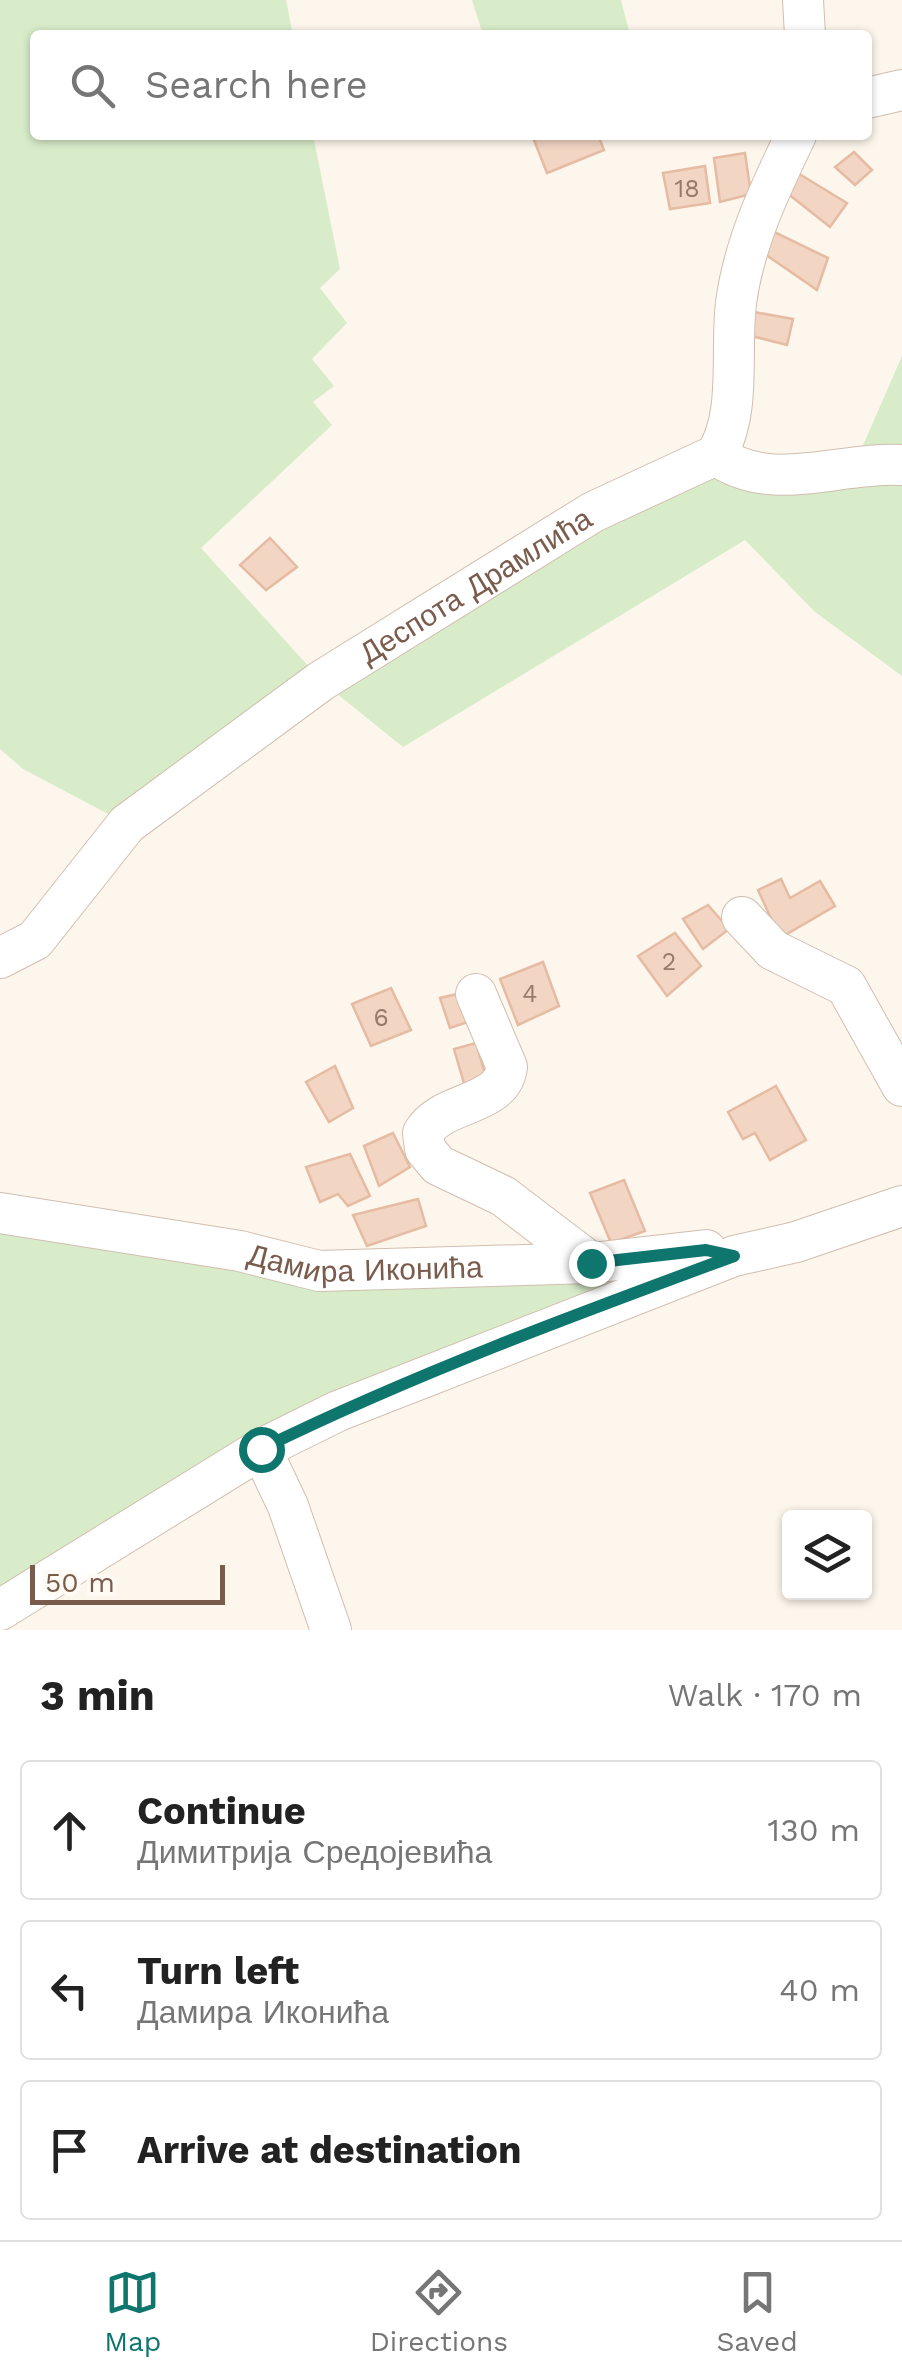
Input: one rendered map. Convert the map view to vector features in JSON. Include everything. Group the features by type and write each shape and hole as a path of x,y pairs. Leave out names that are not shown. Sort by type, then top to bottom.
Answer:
{"street":[{"path":"804,0 805,30"},
{"path":"872,97 902,90"},
{"path":"794,140 754,228 744,264 736,303 728,428 716,456 741,470 785,475 902,464"},
{"name":"Деспота Драмлића","path":"0,958 35,940 127,824 322,680 593,512 716,456"},
{"path":"742,917 773,950 846,986 902,1086"},
{"path":"476,994 504,1058 506,1079 494,1092 442,1111 423,1133 425,1149 438,1165 503,1196 591,1263"},
{"path":"0,1610 261,1449 338,1411 734,1256 796,1242 902,1206"},
{"name":"Дамира Иконића","path":"0,1213 240,1251 319,1271 591,1263 706,1250 734,1256"},
{"path":"261,1449 288,1506 331,1630"}],"green space":[{"path":"0,0 286,0 292,30 30,30 30,140 314,140 340,269 320,288 347,323 312,359 334,386 313,402 332,425 201,548 321,680 716,455 854,466 902,356 902,676 815,612 745,540 403,747 321,681 127,824 23,769 0,749"},
{"path":"472,0 621,0 629,30 481,30"},
{"path":"0,1213 240,1251 706,1250 261,1449 0,1610"}],"building":[{"path":"534,140 600,140 604,150 547,173"},
{"path":"854,152 872,170 855,185 835,167"},
{"path":"745,153 751,194 720,202 714,158"},
{"path":"705,166 710,203 670,209 663,173"},
{"path":"796,172 847,203 830,227 782,189"},
{"path":"772,231 828,258 817,290 759,250"},
{"path":"749,311 793,319 787,345 744,334"},
{"path":"270,538 297,567 266,590 240,565"},
{"path":"781,879 790,898 820,881 835,906 780,938 758,890"},
{"path":"708,905 729,929 703,949 683,919"},
{"path":"675,933 701,966 667,996 638,956"},
{"path":"543,962 559,1006 518,1025 500,979"},
{"path":"391,988 411,1030 371,1046 352,1004"},
{"path":"457,994 468,1022 450,1028 440,998"},
{"path":"476,1043 488,1084 466,1090 454,1049"},
{"path":"335,1066 353,1108 329,1122 306,1082"},
{"path":"776,1086 806,1140 770,1160 755,1133 743,1139 728,1112"},
{"path":"393,1133 410,1167 379,1186 364,1146"},
{"path":"350,1154 370,1196 348,1206 338,1194 320,1202 306,1167"},
{"path":"624,1180 645,1231 611,1243 590,1193"},
{"path":"418,1199 426,1226 367,1246 353,1215"}],"route":[{"path":"261,1449 338,1411 552,1324 734,1256 706,1250 591,1263"}]}
